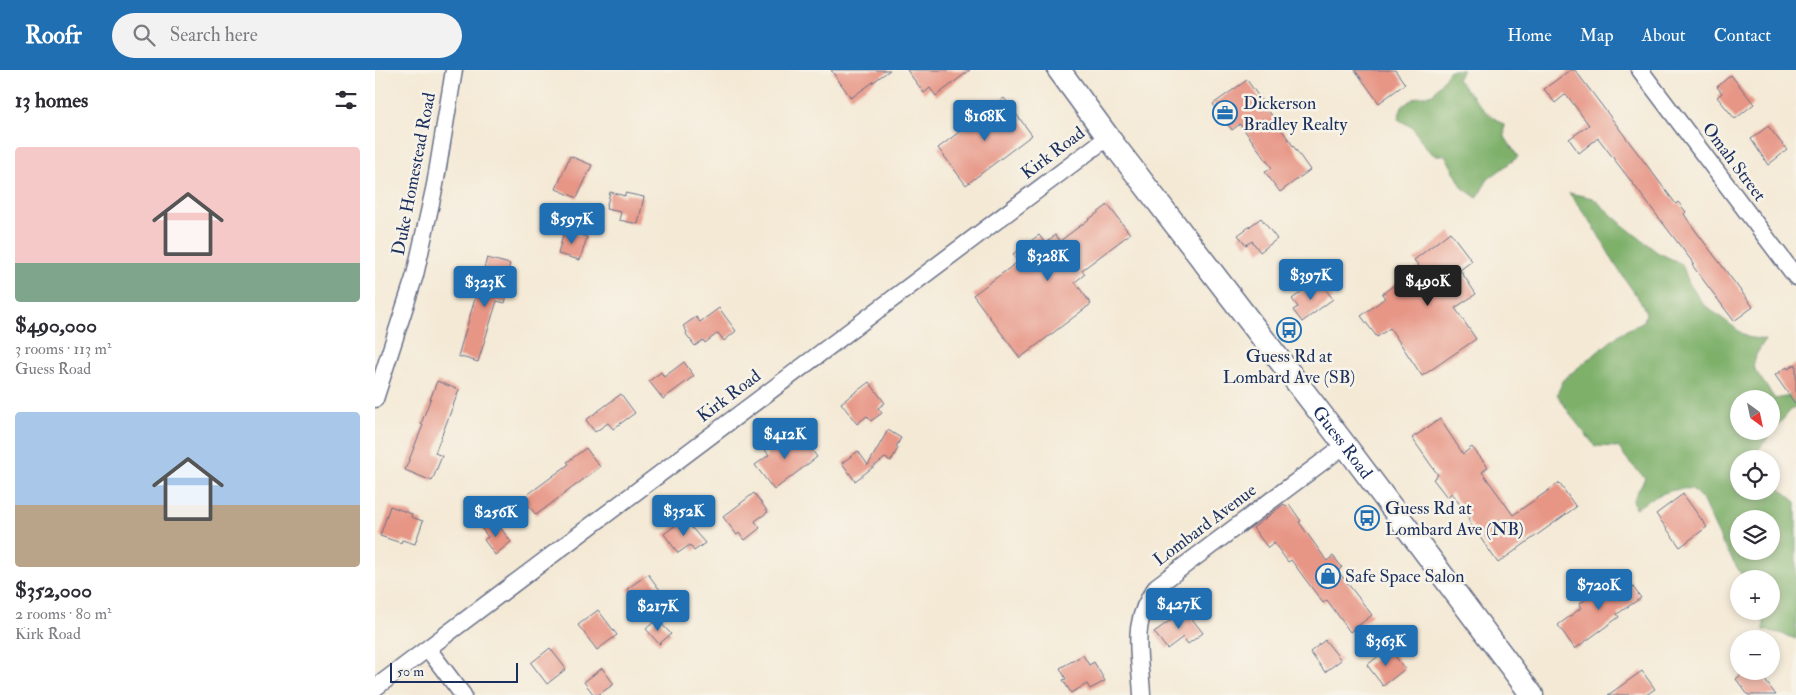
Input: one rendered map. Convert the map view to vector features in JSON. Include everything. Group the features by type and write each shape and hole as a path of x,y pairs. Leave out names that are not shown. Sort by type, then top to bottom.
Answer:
{"main road":[{"name":"Guess Road","path":"1059,70 1108,137 1345,445 1532,695"}],"street":[{"name":"Duke Homestead Road","path":"375,399 415,275 435,184 454,70"},
{"name":"Omah Street","path":"1640,70 1796,277"},
{"name":"Kirk Road","path":"375,688 1108,137"},
{"name":"Lombard Avenue","path":"1142,695 1138,646 1139,620 1143,607 1157,586 1345,445"},
{"path":"428,649 463,695"}],"green space":[{"path":"1450,70 1463,70 1457,79 1487,113 1504,125 1505,137 1518,157 1488,179 1477,198 1463,188 1445,155 1434,155 1426,148 1413,128 1398,119 1402,106 1417,97 1433,94"},
{"path":"1569,193 1593,198 1657,252 1682,264 1689,283 1702,303 1747,337 1765,340 1756,355 1753,367 1769,390 1730,390 1730,440 1766,440 1758,450 1730,450 1730,500 1780,500 1780,489 1796,502 1796,639 1780,633 1780,630 1763,630 1764,620 1780,620 1780,570 1739,570 1733,560 1780,560 1780,510 1730,510 1730,555 1702,499 1692,489 1669,491 1635,509 1633,500 1645,478 1618,447 1595,446 1557,394 1564,379 1621,333 1644,321 1646,313 1642,304 1616,266 1591,222"},
{"path":"1796,391 1796,406 1780,423 1780,398 1789,396"}],"building":[{"path":"831,70 890,70 851,98"},
{"path":"907,70 970,70 936,96 930,88 924,93"},
{"path":"1355,70 1395,70 1405,84 1379,103"},
{"path":"1570,70 1575,70 1676,204 1678,202 1686,212 1684,214 1692,226 1753,307 1734,321 1692,265 1694,264 1598,138 1579,153 1569,139 1589,125 1566,94 1555,103 1544,89"},
{"path":"1731,75 1754,104 1735,119 1717,97 1722,93 1717,87"},
{"path":"1247,80 1310,170 1280,192 1265,172 1272,168 1240,124 1232,130 1213,104"},
{"path":"1004,98 1032,135 966,185 938,148"},
{"path":"1768,126 1787,150 1768,165 1751,139"},
{"path":"570,156 592,165 577,198 556,189"},
{"path":"610,192 625,196 625,193 644,197 638,224 619,220 621,212 606,209"},
{"path":"1108,205 1130,234 1082,270 1085,274 1075,282 1091,304 1020,358 973,295 1019,261 1013,254 1039,235 1045,243 1055,235 1060,241"},
{"path":"1261,218 1277,239 1260,252 1252,241 1246,245 1238,235"},
{"path":"564,231 587,237 580,260 558,254"},
{"path":"1450,232 1472,261 1460,270 1476,294 1455,308 1476,339 1422,376 1390,328 1377,337 1361,316 1385,298 1382,294 1419,266 1414,260"},
{"path":"487,258 510,264 506,278 511,280 505,303 497,301 478,362 458,356"},
{"path":"1318,280 1333,299 1302,322 1293,310 1298,307 1292,299"},
{"path":"719,308 736,331 724,341 718,333 705,343 703,340 695,346 686,334 687,332 683,326 696,317 700,322"},
{"path":"684,362 694,376 663,399 649,381 661,372 664,377"},
{"path":"1796,364 1796,405 1775,375 1787,367 1788,369"},
{"path":"437,381 459,390 435,453 442,456 432,481 405,470 423,425 421,424"},
{"path":"869,382 885,403 878,408 882,413 871,421 867,416 857,424 841,403"},
{"path":"621,394 635,413 613,429 608,423 595,432 586,420"},
{"path":"1440,419 1463,454 1472,447 1488,467 1482,472 1513,515 1559,483 1576,507 1498,563 1452,493 1447,497 1433,479 1438,475 1412,438"},
{"path":"888,430 901,438 891,461 885,458 855,481 842,463 858,451 868,465"},
{"path":"799,433 817,457 774,490 755,465 769,455 765,450 781,438 784,444"},
{"path":"586,448 600,467 536,515 523,498 569,464 567,462"},
{"path":"754,493 768,512 755,521 760,528 745,540 739,533 737,535 723,517"},
{"path":"1683,494 1707,527 1680,547 1656,514"},
{"path":"1284,504 1286,507 1289,504 1301,521 1299,522 1327,561 1333,556 1342,567 1338,571 1372,615 1350,632 1327,600 1323,603 1291,560 1288,562 1274,543 1268,548 1253,528"},
{"path":"390,506 412,514 411,517 423,521 415,544 402,540 401,543 380,536"},
{"path":"684,519 705,543 694,551 690,545 678,553 664,534"},
{"path":"495,520 511,542 495,555 484,540 488,537 482,529"},
{"path":"1623,573 1641,598 1617,614 1619,617 1575,649 1558,625 1581,608 1579,604"},
{"path":"648,574 663,594 643,609 627,589"},
{"path":"598,610 617,635 597,650 578,625"},
{"path":"1185,610 1203,633 1188,644 1183,637 1167,649 1154,632"},
{"path":"657,619 671,634 659,644 646,629"},
{"path":"1325,640 1341,660 1325,672 1310,652"},
{"path":"550,648 566,669 547,684 531,663"},
{"path":"1389,648 1405,669 1383,686 1367,665"},
{"path":"1083,655 1089,665 1094,662 1105,681 1090,689 1087,684 1071,693 1063,680 1066,679 1060,668"},
{"path":"602,668 614,684 598,695 594,695 584,682"},
{"path":"1642,671 1655,689 1646,695 1608,695"},
{"path":"1737,680 1765,680 1776,695 1748,695"}],"place":[{"name":"Dickerson Bradley Realty","path":"1225,113"},
{"name":"Guess Rd at Lombard Ave (SB)","path":"1289,330"},
{"name":"Guess Rd at Lombard Ave (NB)","path":"1367,518"},
{"name":"Safe Space Salon","path":"1328,576"}]}
